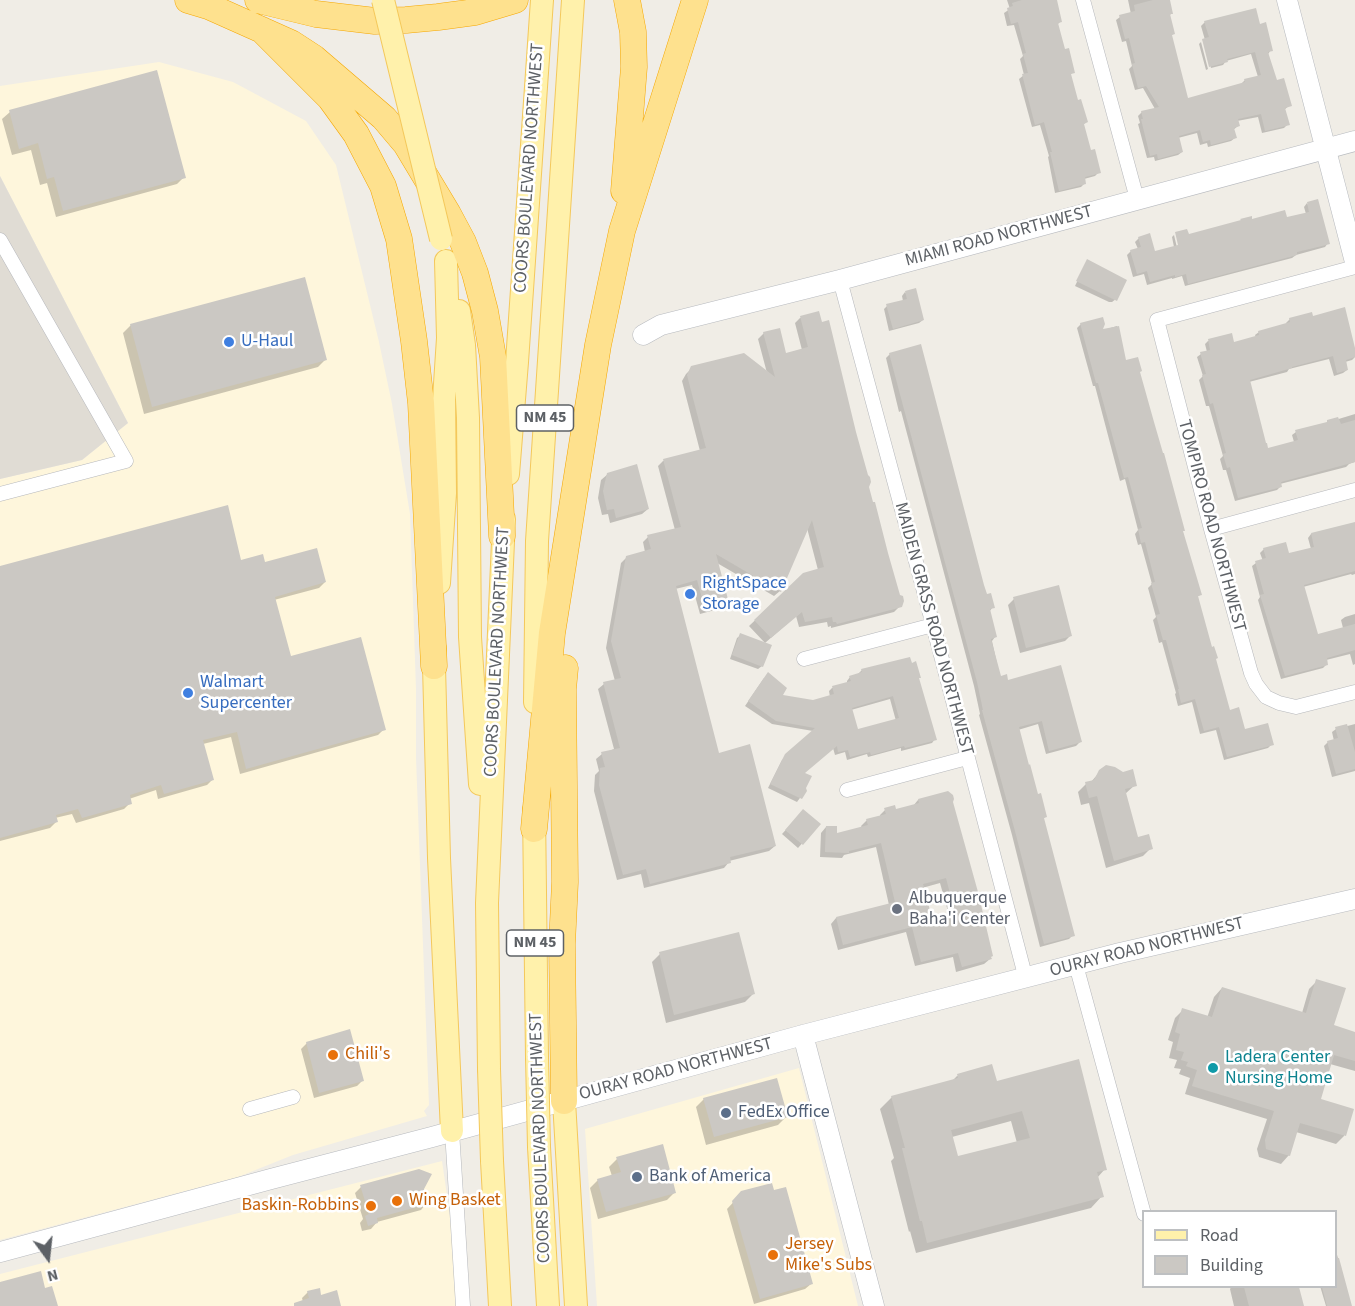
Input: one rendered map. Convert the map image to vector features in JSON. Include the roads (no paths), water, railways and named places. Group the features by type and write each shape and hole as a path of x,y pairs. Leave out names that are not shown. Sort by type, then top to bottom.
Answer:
{"highway":[{"path":"188,0 208,6 291,43 314,58 384,118 406,144 463,242 475,273 485,311 493,357 502,536"},
{"path":"258,0 316,14 375,21 475,12 515,0"},
{"path":"534,829 552,633 598,345 622,231 695,0"},
{"path":"622,231 634,67 633,32 628,4"},
{"path":"262,30 330,98 356,134 383,186 399,239 421,403 434,666"},
{"path":"564,1101 563,690 573,567 567,537"}],"main road":[{"path":"383,0 459,312 464,345 468,418 470,637 487,903"},
{"name":"COORS BOULEVARD NORTHWEST","path":"500,1306 489,1068 487,903 502,536 517,362 542,0"},
{"name":"COORS BOULEVARD NORTHWEST","path":"548,1306 538,1147 534,829 537,541 573,4"},
{"path":"443,250 448,338 444,399 445,493 434,666 439,858 452,1131"},
{"path":"564,1101 576,1306"}],"street":[{"path":"1083,0 1137,199"},
{"path":"1287,0 1355,262"},
{"name":"MIAMI ROAD NORTHWEST","path":"643,335 661,325 840,280 1355,141"},
{"path":"0,240 126,461 0,494"},
{"name":"TOMPIRO ROAD NORTHWEST","path":"1355,267 1157,320 1211,529 1256,684 1266,697 1296,707 1355,692"},
{"name":"MAIDEN GRASS ROAD NORTHWEST","path":"840,280 1026,979"},
{"path":"1211,529 1355,490"},
{"path":"804,659 933,625"},
{"path":"847,790 967,758"},
{"name":"OURAY ROAD NORTHWEST","path":"0,1252 803,1035 1143,948 1355,899"},
{"path":"1076,965 1142,1210"},
{"path":"803,1035 874,1306"},
{"path":"250,1109 293,1098"},
{"path":"452,1131 463,1306"}],"place":[{"name":"U-Haul","path":"229,342"},
{"name":"RightSpace Storage","path":"690,594"},
{"name":"Walmart Supercenter","path":"188,693"},
{"name":"Albuquerque Baha'i Center","path":"897,909"},
{"name":"Chili's","path":"333,1055"},
{"name":"Ladera Center Nursing Home","path":"1213,1068"},
{"name":"FedEx Office","path":"726,1113"},
{"name":"Bank of America","path":"637,1177"},
{"name":"Wing Basket","path":"397,1201"},
{"name":"Baskin-Robbins","path":"371,1206"},
{"name":"Jersey Mike's Subs","path":"773,1255"}]}
